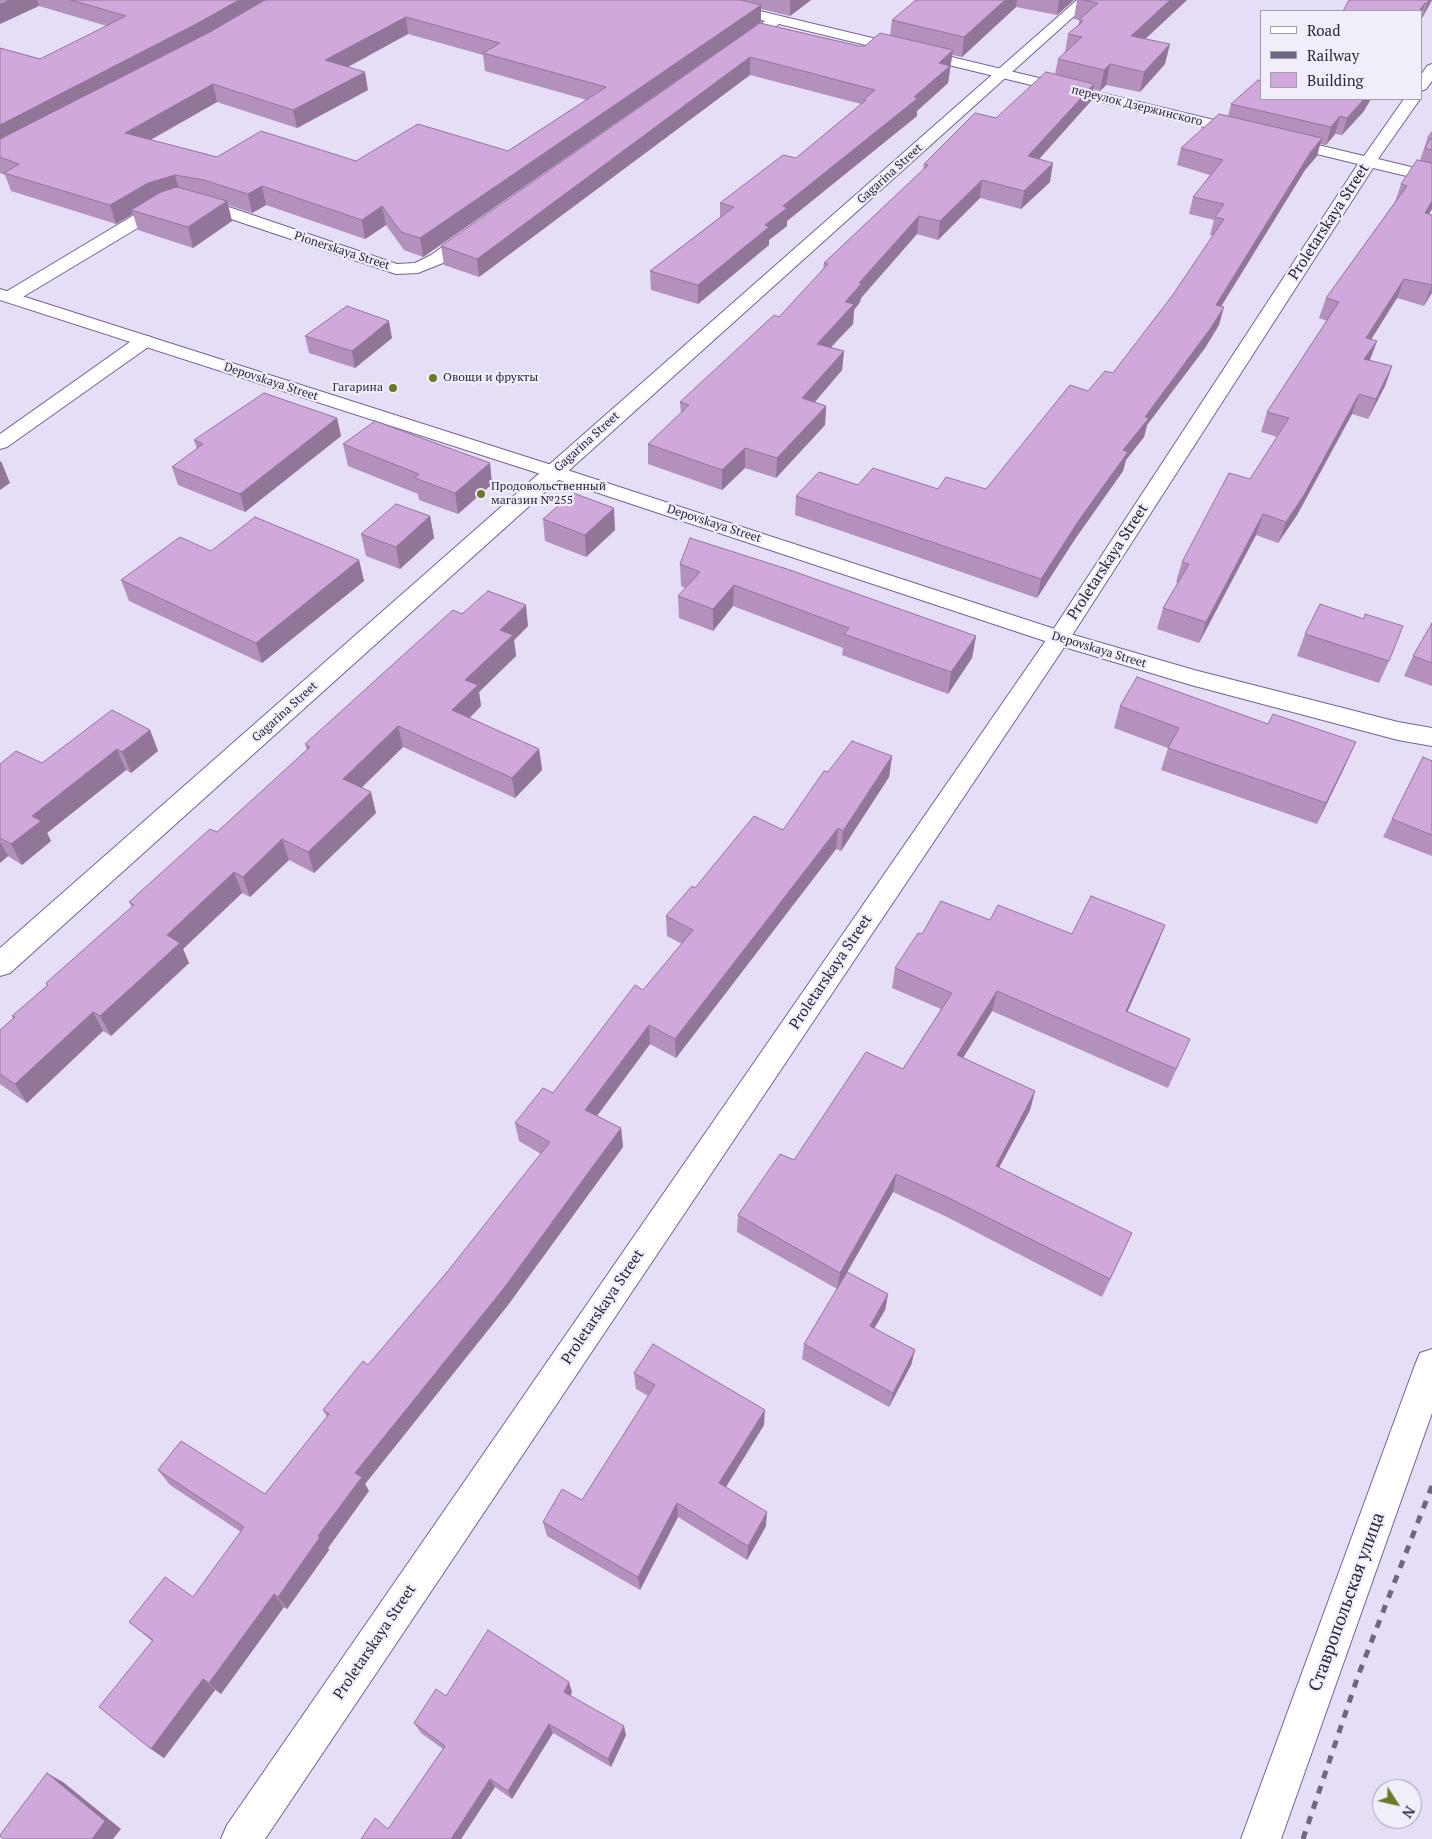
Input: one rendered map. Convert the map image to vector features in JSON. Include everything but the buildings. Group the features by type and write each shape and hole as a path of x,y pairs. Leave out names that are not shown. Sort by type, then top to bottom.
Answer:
{"street":[{"name":"переулок Дзержинского","path":"696,0 1432,178"},
{"name":"Gagarina Street","path":"0,965 1085,0"},
{"path":"721,59 777,19"},
{"path":"1422,84 1432,69"},
{"name":"Proletarskaya Street","path":"240,1839 1059,638 1368,162 1411,100"},
{"name":"Pionerskaya Street","path":"5,296 160,206 181,200 202,204 396,269 418,268 437,259 486,224"},
{"name":"Depovskaya Street","path":"5,296 554,472 1059,638 1200,680 1398,731 1432,737"},
{"path":"0,443 144,341"},
{"name":"Ставропольская улица","path":"1261,1839 1432,1365"}],"railway":[{"path":"1303,1839 1358,1676 1432,1486"}],"place":[{"name":"Овощи и фрукты","path":"433,378"},
{"name":"Гагарина","path":"393,388"},
{"name":"Продовольственный магазин №255","path":"481,494"}]}
